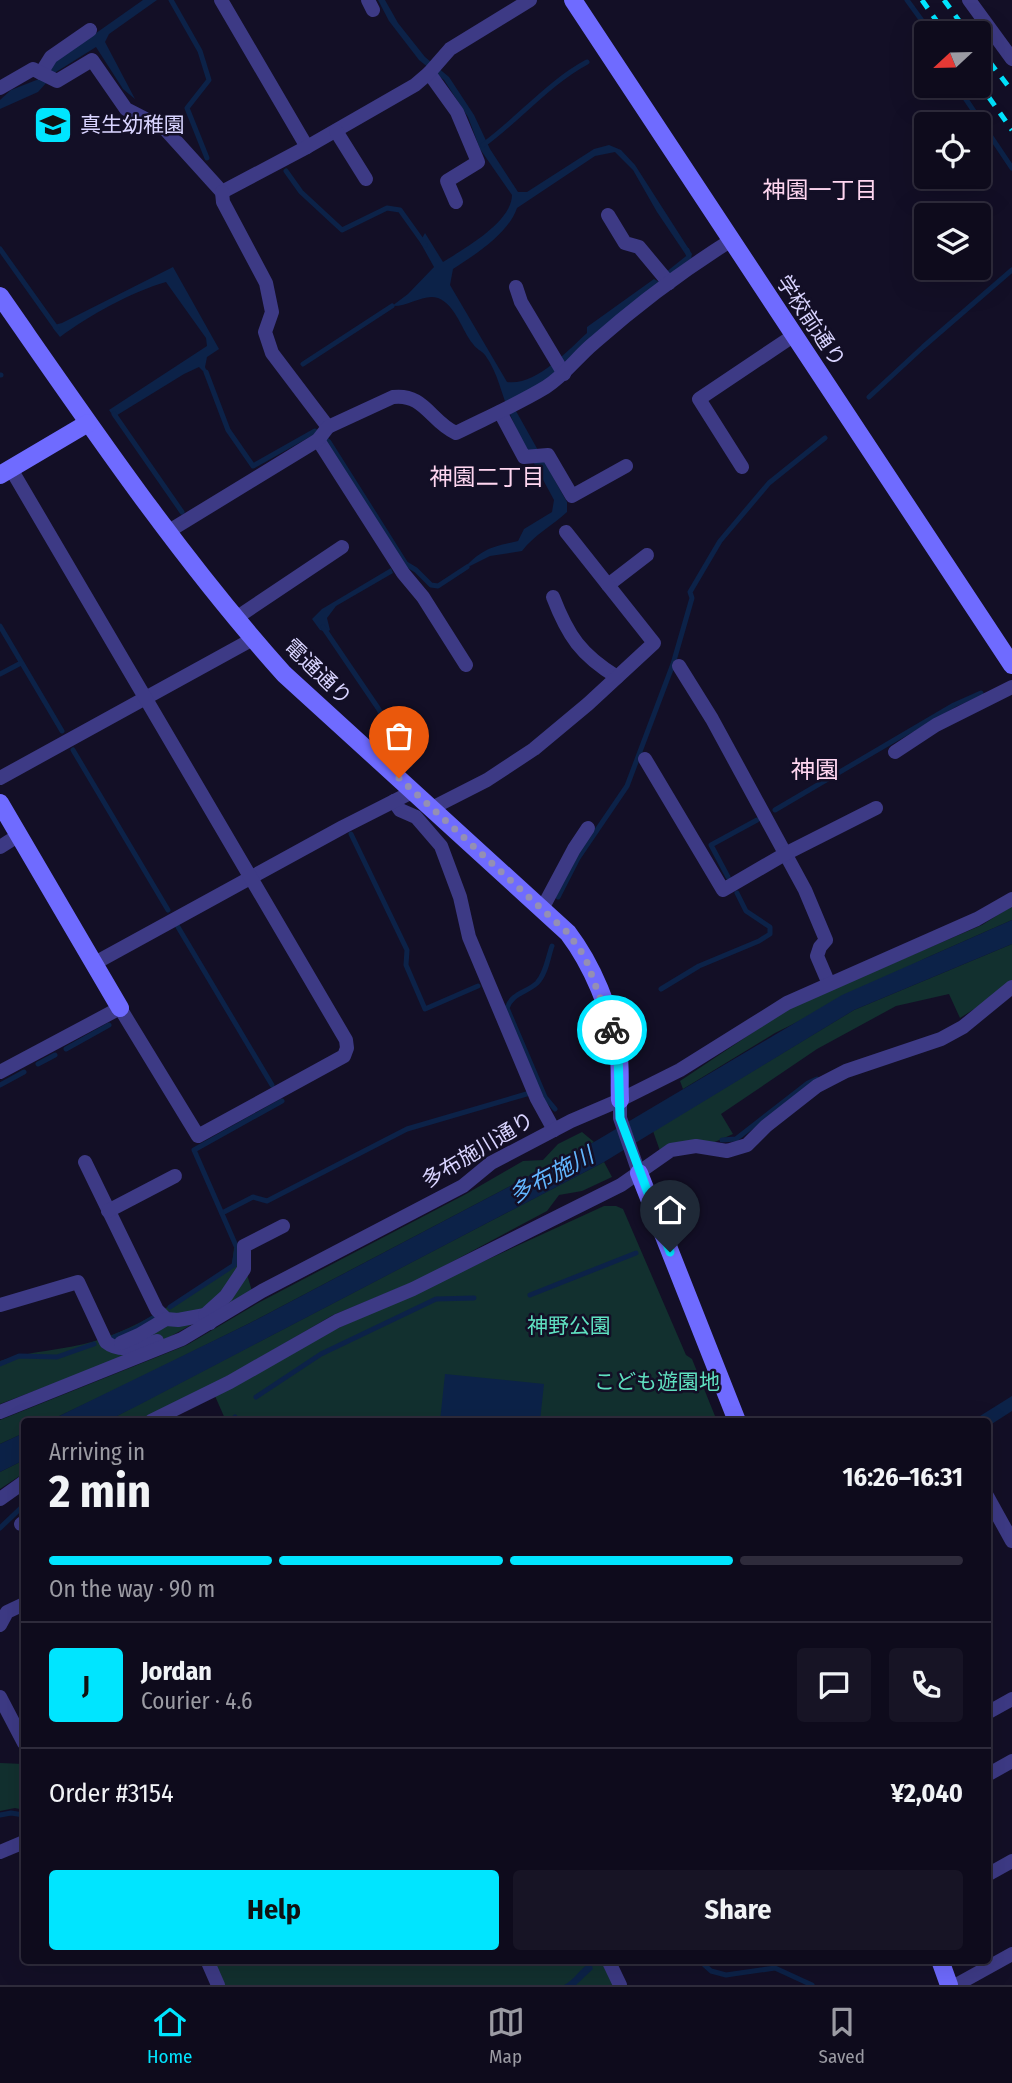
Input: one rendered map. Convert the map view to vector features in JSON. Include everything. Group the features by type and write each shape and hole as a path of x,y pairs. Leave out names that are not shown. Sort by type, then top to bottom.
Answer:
{"street":[{"path":"220,0 307,147"},
{"path":"222,192 415,85 450,49 530,0"},
{"name":"学校前通り","path":"573,0 1012,666"},
{"path":"969,0 1010,51"},
{"path":"41,73 51,57 90,30"},
{"path":"0,88 33,69 57,81 92,60 126,109 165,129 222,192 223,202 266,283 272,312 265,332 272,353 328,427"},
{"path":"433,68 457,112 478,162 447,181 456,202"},
{"path":"336,131 366,179"},
{"path":"608,215 625,243 639,247 664,278"},
{"path":"169,531 318,440 328,427 393,397 416,399 447,429 456,433 508,407 564,374 592,344 664,278 730,241"},
{"path":"516,287 521,302 564,374"},
{"name":"電通通り","path":"0,296 88,423 169,531 236,618 284,674 568,933 585,957 608,1014 618,1052 620,1100"},
{"path":"742,467 699,399 793,336"},
{"path":"508,407 524,457 548,455 572,496 625,466"},
{"path":"0,803 198,1136 344,1056 346,1040 252,876 146,698 5,472 88,423"},
{"path":"318,440 466,665"},
{"path":"432,808 487,780 534,749 654,643 566,532"},
{"path":"236,618 342,547"},
{"path":"608,585 647,555"},
{"path":"553,597 564,625 591,661 617,677"},
{"path":"0,778 253,639"},
{"path":"679,666 712,719 824,932 826,940 817,956 829,984"},
{"path":"895,752 936,725 1012,687"},
{"path":"645,759 723,890 785,854 876,808"},
{"path":"95,963 414,791"},
{"path":"394,801 400,810 416,817 441,846 460,897 469,937 537,1099 554,1130"},
{"path":"542,909 588,828"},
{"path":"0,846 19,835"},
{"name":"多布施川通り","path":"0,1412 182,1339 208,1319 463,1186 491,1163 680,1070 787,1003 977,919 1012,899"},
{"path":"157,1418 230,1382 337,1321 413,1289 621,1185 671,1150 696,1146 727,1151 747,1145 765,1126 817,1086 846,1071 941,1039 963,1027 1012,987"},
{"path":"0,1072 120,1008"},
{"path":"620,1100 620,1118 639,1173 736,1418"},
{"path":"85,1162 157,1310 166,1319"},
{"path":"108,1211 175,1176"},
{"path":"112,1346 139,1335 166,1319 208,1319 244,1269 244,1247 283,1226"},
{"path":"0,1305 78,1282 106,1342 112,1346 127,1349 162,1340 182,1339"},
{"path":"0,1499 21,1484"},
{"path":"991,1503 1012,1541"},
{"path":"0,1625 7,1612 21,1605"},
{"path":"0,1697 21,1737"},
{"path":"991,1711 1012,1699"},
{"path":"991,1773 1012,1761"},
{"path":"0,1852 21,1843"},
{"path":"991,1873 1012,1861"},
{"path":"956,1985 1012,1954"},
{"path":"209,1964 218,1985"},
{"path":"610,1964 620,1985"},
{"path":"941,1964 949,1985"}],"green space":[{"path":"1012,906 1012,920 926,958 775,1033 683,1089 680,1081 791,1007 982,925"},
{"path":"1012,944 1012,985 960,1018 949,994 896,1006 817,1049 721,1114 733,1134 708,1145 660,1151 653,1131 854,1010"},
{"path":"582,1132 594,1142 250,1323 127,1384 55,1418 21,1418 21,1434 0,1444 0,1420 187,1345 258,1303 466,1194 523,1161 543,1160 558,1144"},
{"path":"604,1162 612,1177 582,1191 559,1195 547,1211 418,1280 333,1315 235,1372 164,1409 142,1418 113,1418"},
{"name":"神野公園","path":"604,1206 616,1206 623,1209 686,1355 692,1359 716,1418 225,1418 215,1396 332,1331"},
{"path":"234,1248 239,1248 252,1291 155,1345 0,1404 0,1361 95,1341 132,1326 166,1308 232,1265"},
{"path":"21,1462 21,1475 0,1489 0,1472"},
{"path":"0,1763 21,1764 21,1809 0,1811"},
{"path":"215,1964 604,1964 614,1985 224,1985"}],"water":[{"path":"143,0 157,0 109,34 105,42 135,99 123,89 96,47 56,72 38,92 0,109 0,100 11,90 39,79 55,62"},
{"path":"378,0 385,0 398,23 425,57 449,77 518,192 527,192 594,149 609,145 621,150 635,165 692,254 691,257 686,255 633,170 615,152 595,156 517,208 499,235 453,269 450,285 507,382 529,379 540,373 587,333 587,327 654,279 661,283 516,411 567,502 567,512 522,551 490,556 462,570 487,550 518,541 524,529 552,512 554,500 517,429 490,362 469,339 450,306 433,297 392,306 434,267 420,242 425,233 443,262 496,225 510,205 512,195 480,149 468,117 444,80 419,60 389,21"},
{"path":"173,267 219,349 207,357 205,367 209,377 199,367 114,417 109,410 207,346 206,338 166,282 111,305 60,337 53,328 54,325"},
{"path":"391,568 393,573 336,606 327,618 330,630 320,630 312,619 322,609"},
{"name":"多布施川","path":"1012,920 1012,944 854,1010 604,1162 137,1406 113,1418 55,1418 250,1323 594,1142 842,995"},
{"path":"445,1374 544,1384 540,1418 440,1418"},
{"path":"1012,1396 1012,1411 991,1424 991,1418 977,1418"},
{"path":"21,1434 21,1462 0,1472 0,1444"},
{"path":"591,1964 593,1969 576,1985 564,1985 571,1980 584,1967"}],"waterway":[{"path":"171,0 200,51 209,80 187,108 207,158"},
{"path":"907,0 922,21"},
{"path":"483,145 559,80 587,62"},
{"path":"965,98 1012,168"},
{"path":"286,171 301,192 342,230 387,208 400,210 425,245"},
{"path":"0,249 57,329"},
{"path":"664,277 689,257 687,250"},
{"path":"869,397 1012,270"},
{"path":"303,364 392,306"},
{"path":"206,372 228,430 253,466 315,431 329,442 406,564 431,585 438,586 467,567"},
{"path":"114,414 182,512"},
{"path":"558,897 578,858 627,786 673,664 692,598 690,592 720,541 769,483 825,438"},
{"path":"0,626 62,731"},
{"path":"323,627 378,708 410,765"},
{"path":"0,674 21,663"},
{"path":"775,810 954,705 981,693"},
{"path":"73,750 168,910"},
{"path":"728,877 711,845 757,820"},
{"path":"351,834 407,950 406,965 425,1009 478,986"},
{"path":"661,989 699,966 770,934 770,927 746,911 737,893"},
{"path":"178,927 272,1085"},
{"path":"552,946 540,979 512,999 507,1008 545,1097 555,1109"},
{"path":"66,1049 109,1025"},
{"path":"38,1064 55,1055"},
{"path":"0,1085 24,1072"},
{"path":"722,1140 736,1139 808,1083 817,1079"},
{"path":"222,1213 253,1197 267,1201 407,1129 530,1093"},
{"path":"170,1307 234,1265 237,1248 194,1150 282,1101"},
{"path":"530,1295 636,1253"},
{"path":"256,1397 321,1354 436,1299 474,1298"},
{"path":"114,1337 153,1318"},
{"path":"0,1364 19,1356 57,1357 94,1344"},
{"path":"0,1528 21,1508"},
{"path":"0,1815 21,1815"},
{"path":"703,1964 711,1971 726,1975 775,1968 812,1985"}],"railway":[{"path":"922,0 937,21"},
{"path":"944,0 959,21"},
{"path":"991,64 1012,91"},
{"path":"989,98 1012,130"}],"way so far":[{"path":"399,778 568,933 585,957 612,1030"}],"place":[{"name":"真生幼稚園","path":"53,125"}],"district":[{"name":"神園一丁目","path":"820,190"},
{"name":"神園二丁目","path":"487,477"},
{"name":"神園","path":"815,770"}],"route":[{"path":"612,1030 618,1052 620,1118 670,1252"}],"park label":[{"name":"こども遊園地","path":"657,1382"}]}
